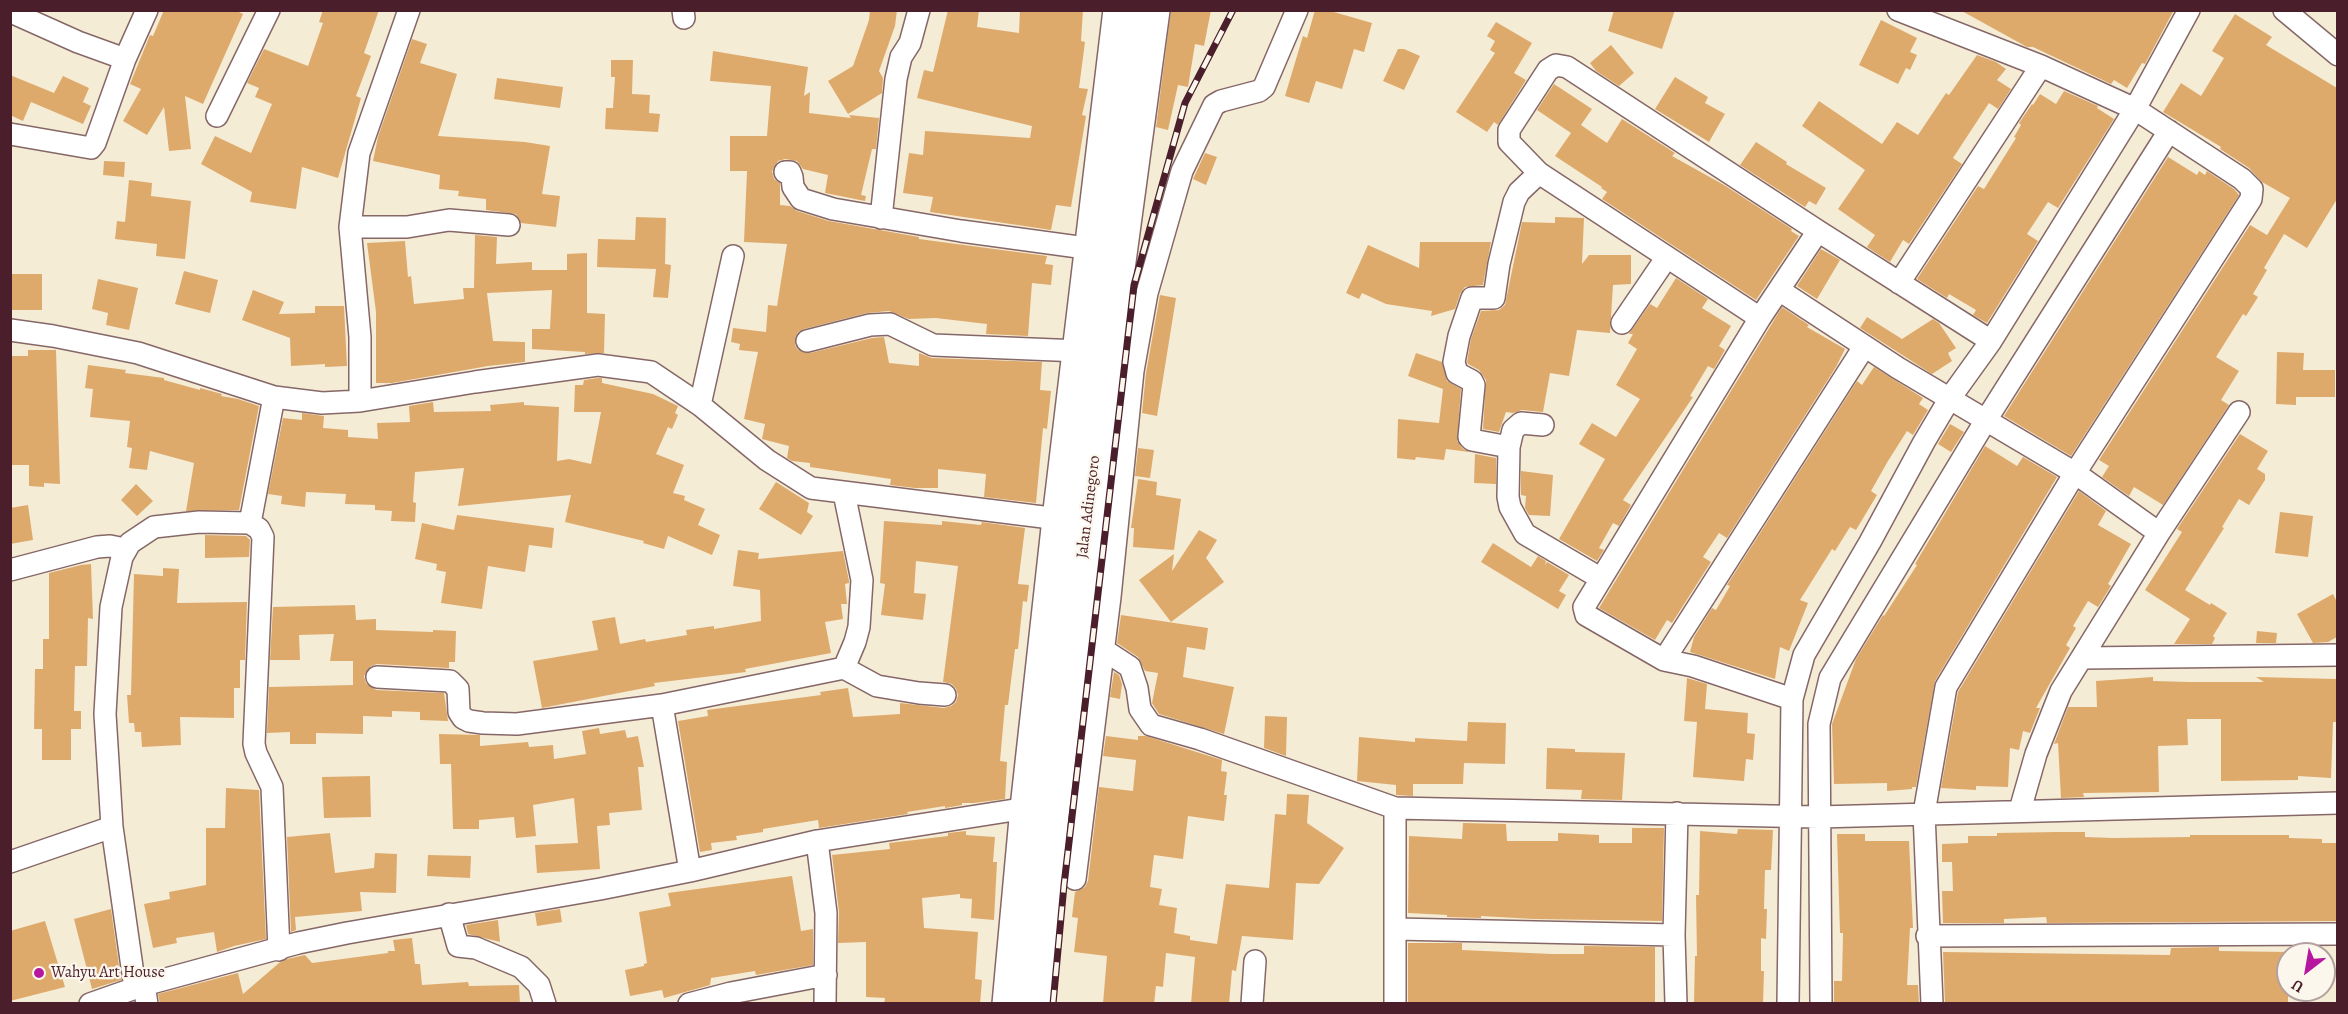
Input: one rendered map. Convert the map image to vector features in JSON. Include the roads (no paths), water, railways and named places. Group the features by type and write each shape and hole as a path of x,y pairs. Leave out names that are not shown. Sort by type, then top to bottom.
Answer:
{"highway":[{"name":"Jalan Adinegoro","path":"1009,1004 1027,808 1059,519 1119,23"},
{"path":"1119,23 1124,31 1151,26"},
{"name":"Jalan Adinegoro","path":"1034,1004 1052,816 1094,595 1117,276 1151,26"}],"street":[{"path":"10,134 91,148 95,143 125,59 147,10"},
{"path":"217,116 269,10"},
{"path":"360,401 360,337 350,227 359,153 409,10"},
{"path":"881,219 896,79 902,57 910,43 919,10"},
{"path":"1075,879 1104,650 1094,595 1147,293 1182,171 1214,105 1259,91 1264,87 1297,10"},
{"path":"1898,10 2041,66 2134,109 2242,179 2252,189 2251,199 2075,473 1946,687 1924,813 1927,936 1932,1004"},
{"path":"1788,1004 1792,699 1804,655 1950,398 1991,341 2134,109 2189,10"},
{"path":"2284,10 2337,55"},
{"path":"11,12 78,42 125,59"},
{"path":"1760,318 1539,173 1509,142 1509,130 1548,70 1556,65 1567,67 1991,341"},
{"path":"1899,283 2041,66"},
{"path":"1821,1004 1819,724 1830,678 1986,420 2169,131"},
{"path":"785,172 790,172 794,187 801,199 833,209 881,219 1093,249"},
{"path":"1509,447 1472,440 1468,437 1474,385 1472,381 1457,372 1454,362 1459,336 1472,298 1494,298 1499,264 1514,202 1519,192 1539,173"},
{"path":"350,227 407,227 449,220 509,225"},
{"path":"1792,699 1693,666 1664,660 1586,615 1584,607 1760,318 1818,231"},
{"path":"700,405 732,256"},
{"path":"1622,323 1667,257"},
{"path":"1779,290 1864,347 2075,473 2159,533"},
{"path":"807,341 870,325 890,324 933,345 1080,351"},
{"path":"10,330 138,353 274,397 322,403 360,401 598,365 651,372 700,405 767,460 811,488 1059,519"},
{"path":"1664,660 1864,347"},
{"path":"250,523 274,397"},
{"path":"2020,810 2036,754 2061,691 2084,658 2159,533 2239,412"},
{"path":"1543,425 1518,424 1513,430 1509,447 1508,497 1513,515 1523,531 1600,578"},
{"path":"844,493 862,580 859,627 844,668"},
{"path":"142,992 112,827 105,714 111,607 125,549 137,537 154,527 199,522 250,523 259,529 264,543 254,744 272,787 279,950"},
{"path":"10,570 97,546 125,549"},
{"path":"1104,650 1130,667 1137,688 1140,709 1151,725 1200,739 1395,808 1820,817 2337,803"},
{"path":"2084,658 2337,655"},
{"path":"377,677 450,681 458,689 459,712 463,718 469,722 483,723 517,724 662,705 844,668 877,686 945,695"},
{"path":"662,705 690,871"},
{"path":"90,1004 142,992 318,939 600,889 690,871 817,841 1027,808"},
{"path":"1395,808 1395,1004"},
{"path":"1676,1004 1674,935 1677,813"},
{"path":"10,862 112,827"},
{"path":"817,841 826,913 825,1004"},
{"path":"449,914 458,946 476,948 520,966 539,985 545,1004"},
{"path":"1396,930 1674,935"},
{"path":"1927,936 2337,934"},
{"path":"1252,1004 1255,961"},
{"path":"689,1004 730,998 826,975"}],"railway":[{"path":"1053,1004 1064,885 1134,285 1185,103 1233,10"}],"place":[{"name":"Wahyu Art House","path":"39,973"}]}
